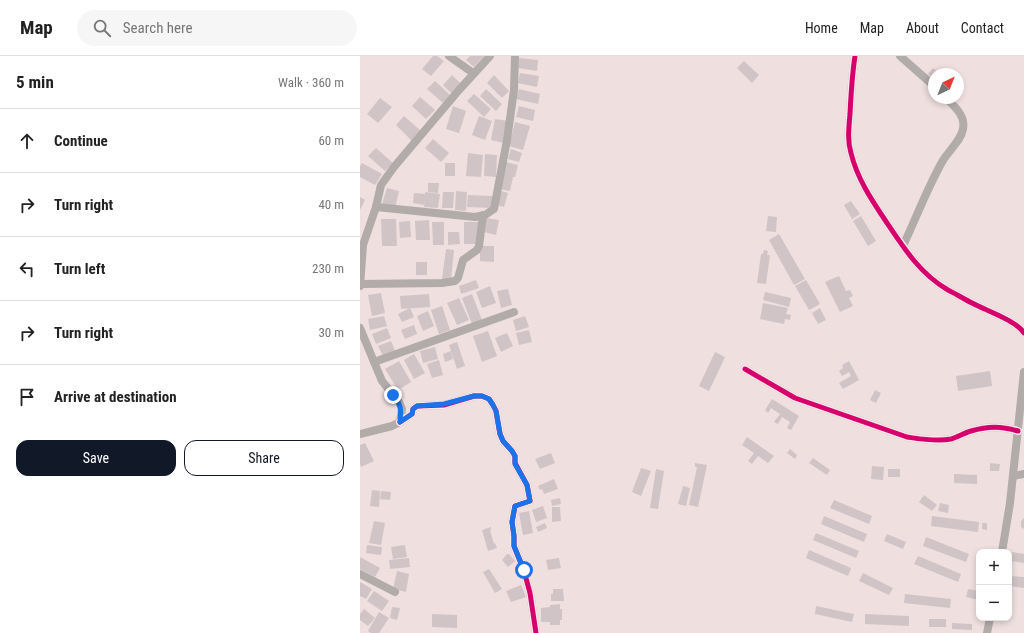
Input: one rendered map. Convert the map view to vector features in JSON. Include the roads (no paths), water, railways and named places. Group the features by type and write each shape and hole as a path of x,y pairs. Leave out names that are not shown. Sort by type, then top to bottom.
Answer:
{"street":[{"path":"449,56 473,74"},
{"path":"483,215 479,246 477,250 463,260 458,278 455,281 442,283 360,285 363,245 376,207 381,185 394,167 490,56"},
{"path":"376,207 475,217 483,215 494,209 497,200 514,90 515,56"},
{"path":"854,56 849,141 851,153 864,185 902,246 920,268 934,281 1016,325 1024,333"},
{"path":"900,56 928,81"},
{"path":"902,246 942,162 959,138 964,128 963,120 952,104"},
{"path":"374,362 514,312"},
{"path":"360,328 382,381 399,402 402,409 400,422"},
{"path":"745,370 795,398 907,437 946,439 972,431 997,427 1018,430"},
{"path":"1002,549 1013,476 1024,372"},
{"path":"360,434 392,426 412,414 413,409 417,406 444,404 474,396 482,396 489,399 496,411 500,434 503,441 515,456 515,464 527,485 530,501 515,506 512,522 514,546 524,570 530,593 536,633"},
{"path":"1013,476 1024,474"},
{"path":"360,574 395,592"},
{"path":"987,633 989,621"}]}
